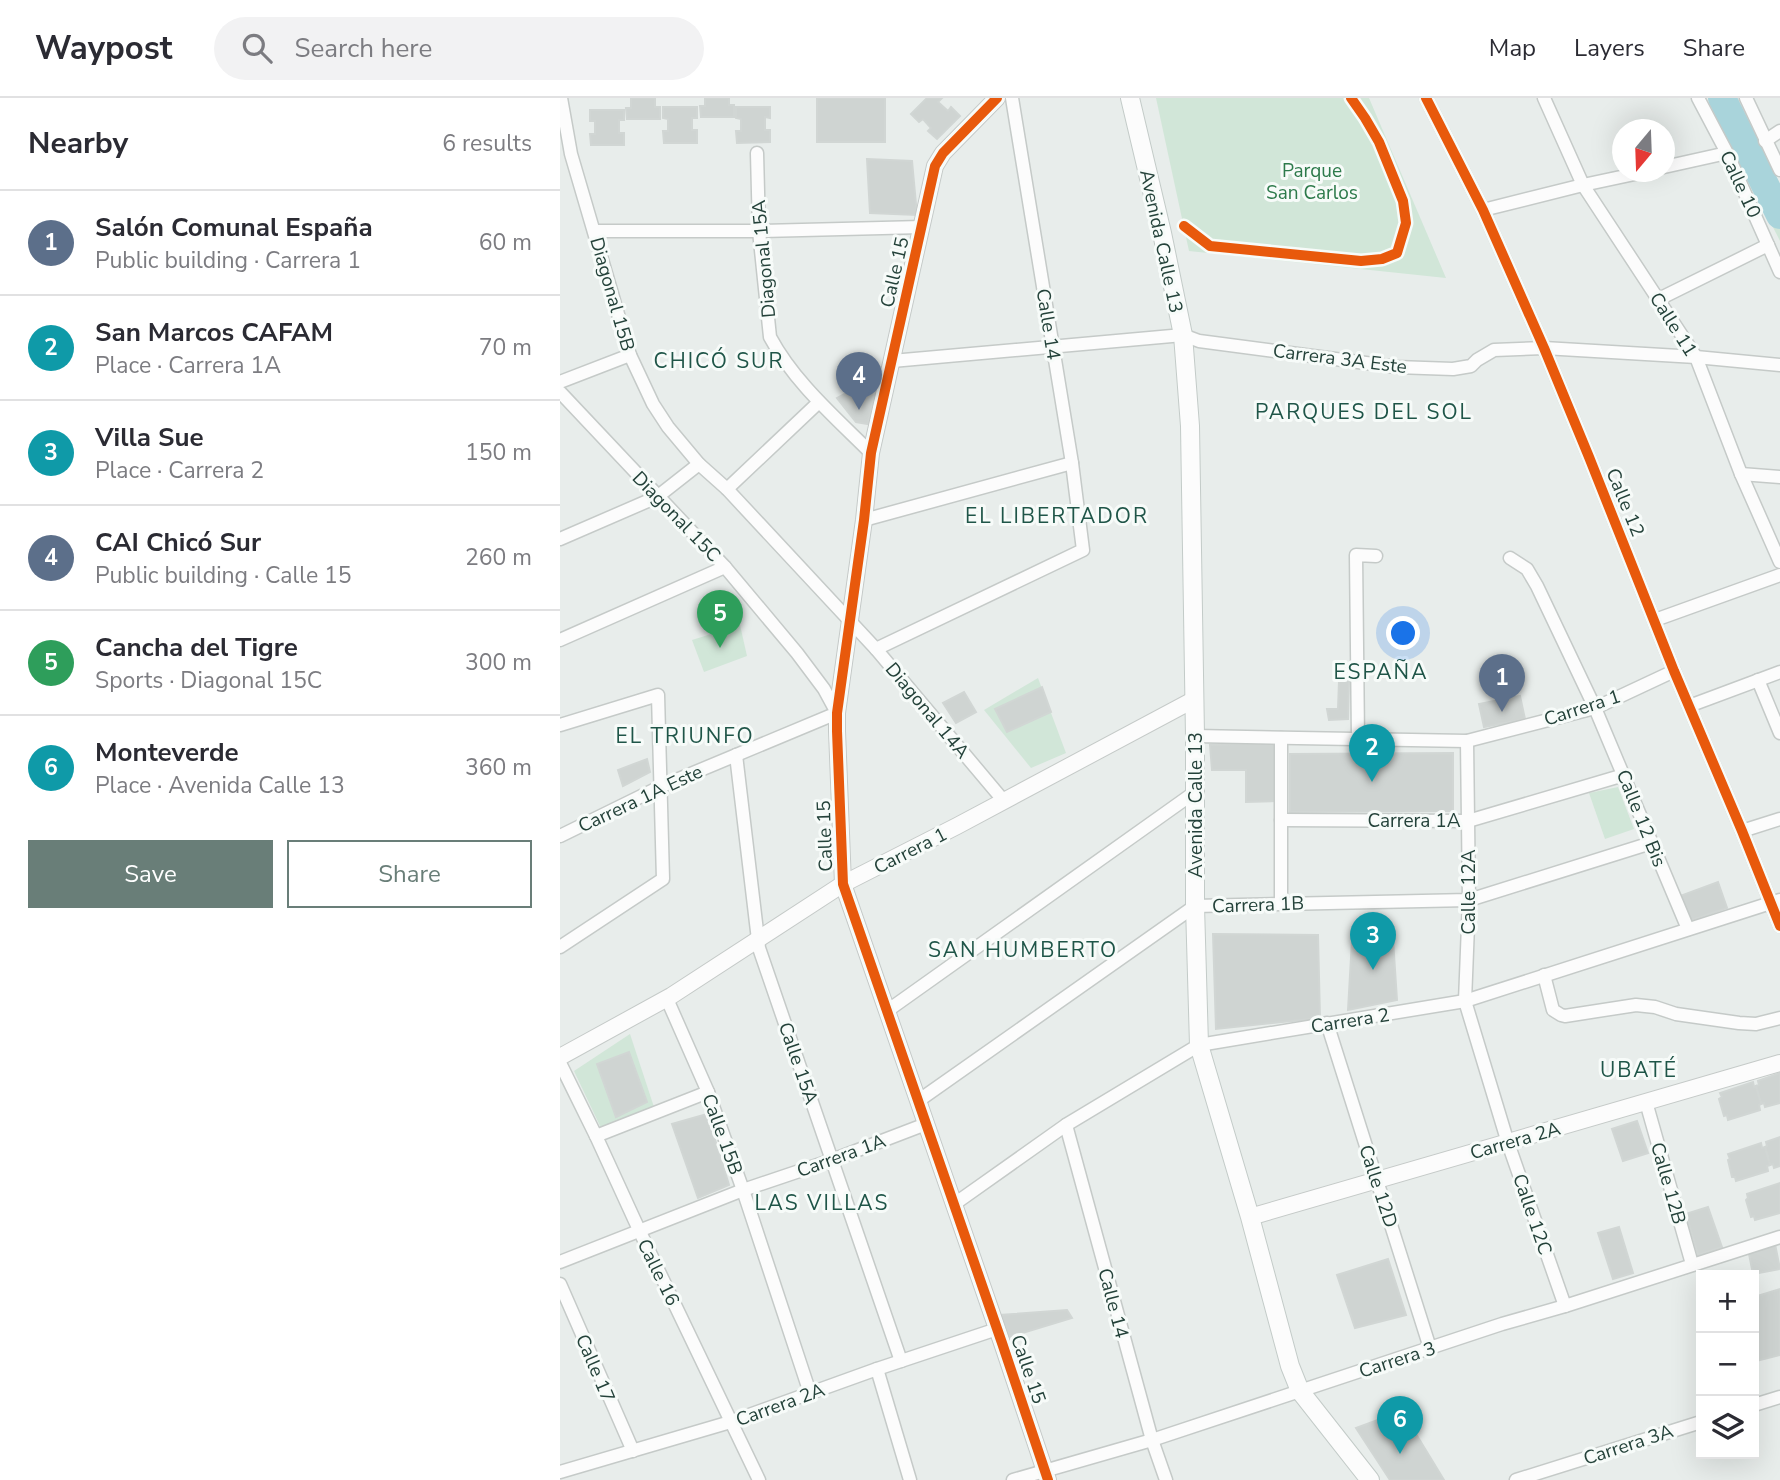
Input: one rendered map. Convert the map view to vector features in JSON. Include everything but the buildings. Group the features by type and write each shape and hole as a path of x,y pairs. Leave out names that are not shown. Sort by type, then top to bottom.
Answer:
{"main road":[{"name":"Avenida Calle 13","path":"1130,98 1183,335 1190,426 1199,1045 1250,1217 1290,1366 1300,1391 1370,1480"}],"street":[{"name":"Diagonal 15B","path":"561,98 572,154 630,355 653,404 668,428 699,464 727,489 851,622"},
{"name":"Calle 15","path":"997,98 943,153 935,166 871,453 837,713 843,884 1046,1476"},
{"name":"Calle 14","path":"876,649 1083,550 1072,463 1012,98"},
{"name":"Calle 12","path":"1426,98 1483,211 1544,348 1674,671 1775,902 1780,926"},
{"name":"Calle 11","path":"1544,98 1583,185 1696,357 1741,474 1780,562"},
{"name":"Calle 10","path":"1698,98 1727,153 1780,272"},
{"name":"Calle 10","path":"1746,98 1780,170"},
{"path":"1765,141 1780,131"},
{"name":"Diagonal 15A","path":"757,153 759,231 770,337 777,350 819,402 871,453"},
{"path":"1675,165 1727,153"},
{"path":"1483,211 1612,179"},
{"path":"594,231 922,227"},
{"path":"1659,299 1768,245"},
{"name":"Carrera 3A Este","path":"892,361 1183,335 1199,341 1396,367 1453,369 1471,366 1494,350 1544,348"},
{"path":"1544,348 1780,365"},
{"path":"560,382 630,355"},
{"name":"Diagonal 15C","path":"560,392 725,567 797,653 824,689 837,713"},
{"path":"727,489 819,402"},
{"path":"864,520 1072,463"},
{"path":"560,540 657,497 699,464"},
{"path":"1741,474 1780,477"},
{"path":"1358,739 1356,555 1376,556"},
{"name":"Calle 12 Bis","path":"1510,558 1527,569 1595,708 1688,929"},
{"path":"560,640 725,567"},
{"path":"1655,620 1780,575"},
{"name":"Diagonal 14A","path":"851,622 1003,800"},
{"name":"Carrera 1","path":"1195,736 1467,741 1595,708 1674,671"},
{"path":"1689,706 1780,672"},
{"path":"1758,680 1780,733"},
{"path":"560,725 658,695 663,879 560,947"},
{"name":"Carrera 1","path":"560,1057 667,999 843,884 1195,698"},
{"name":"Carrera 1A Este","path":"560,835 662,786 837,713"},
{"path":"1281,738 1281,903"},
{"name":"Calle 12A","path":"1465,1001 1469,901 1467,741"},
{"name":"Calle 15A","path":"736,755 759,948 901,1361"},
{"name":"Carrera 1A","path":"1281,820 1468,821 1624,775"},
{"path":"887,1011 1195,792"},
{"path":"1742,831 1780,819"},
{"name":"Carrera 1B","path":"918,1101 1195,906 1469,901 1651,843"},
{"name":"Carrera 2","path":"954,1205 1066,1125 1199,1045 1465,1001 1775,902"},
{"path":"1544,975 1553,1010 1565,1016 1636,1005 1739,1023 1756,1024 1780,1018"},
{"name":"Calle 15B","path":"667,999 708,1092 810,1393"},
{"name":"Calle 12C","path":"1465,1001 1508,1143 1565,1306"},
{"name":"Calle 12D","path":"1327,1023 1430,1348"},
{"name":"Calle 16","path":"560,1063 759,1480"},
{"name":"Carrera 2A","path":"1250,1217 1780,1063"},
{"path":"596,1136 708,1092"},
{"name":"Calle 12B","path":"1646,1102 1692,1264"},
{"name":"Carrera 1A","path":"560,1262 743,1190 926,1124"},
{"name":"Calle 14","path":"1066,1125 1152,1440 1166,1480"},
{"name":"Carrera 3","path":"1013,1480 1046,1476 1430,1348 1780,1237"},
{"name":"Calle 17","path":"560,1284 633,1451"},
{"name":"Carrera 2A","path":"560,1472 731,1422 997,1329"},
{"path":"877,1369 910,1480"},
{"path":"1759,1403 1780,1397"},
{"name":"Carrera 3A","path":"1516,1480 1696,1424"}],"green space":[{"name":"Parque San Carlos","path":"1156,98 1369,98 1446,278 1189,251"},
{"path":"1708,98 1735,98 1780,190 1780,241"},
{"path":"740,625 747,656 704,672 692,640"},
{"path":"1038,678 1066,753 1031,768 984,710"},
{"path":"1618,787 1634,829 1605,839 1589,793"},
{"path":"630,1034 654,1107 601,1128 574,1071"}],"waterway":[{"path":"1722,98 1780,215"}],"cycle path":[{"path":"997,98 943,153 935,166 871,453 837,713 837,731 843,884 1048,1480"},
{"path":"1184,226 1210,246 1361,261 1382,259 1397,253 1406,223 1403,201 1379,142 1351,98"},
{"path":"1426,98 1483,210 1544,348 1780,926"}],"place":[{"name":"CAI Chicó Sur","path":"859,410"},
{"name":"Cancha del Tigre","path":"720,648"},
{"name":"Salón Comunal España","path":"1502,712"},
{"name":"San Marcos CAFAM","path":"1372,782"},
{"name":"Villa Sue","path":"1373,970"},
{"name":"Monteverde","path":"1400,1454"}],"district":[{"name":"CHICÓ SUR","path":"719,361"},
{"name":"PARQUES DEL SOL","path":"1364,412"},
{"name":"EL LIBERTADOR","path":"1057,516"},
{"name":"ESPAÑA","path":"1381,672"},
{"name":"EL TRIUNFO","path":"685,736"},
{"name":"SAN HUMBERTO","path":"1023,950"},
{"name":"UBATÉ","path":"1639,1070"},
{"name":"LAS VILLAS","path":"822,1203"}]}
